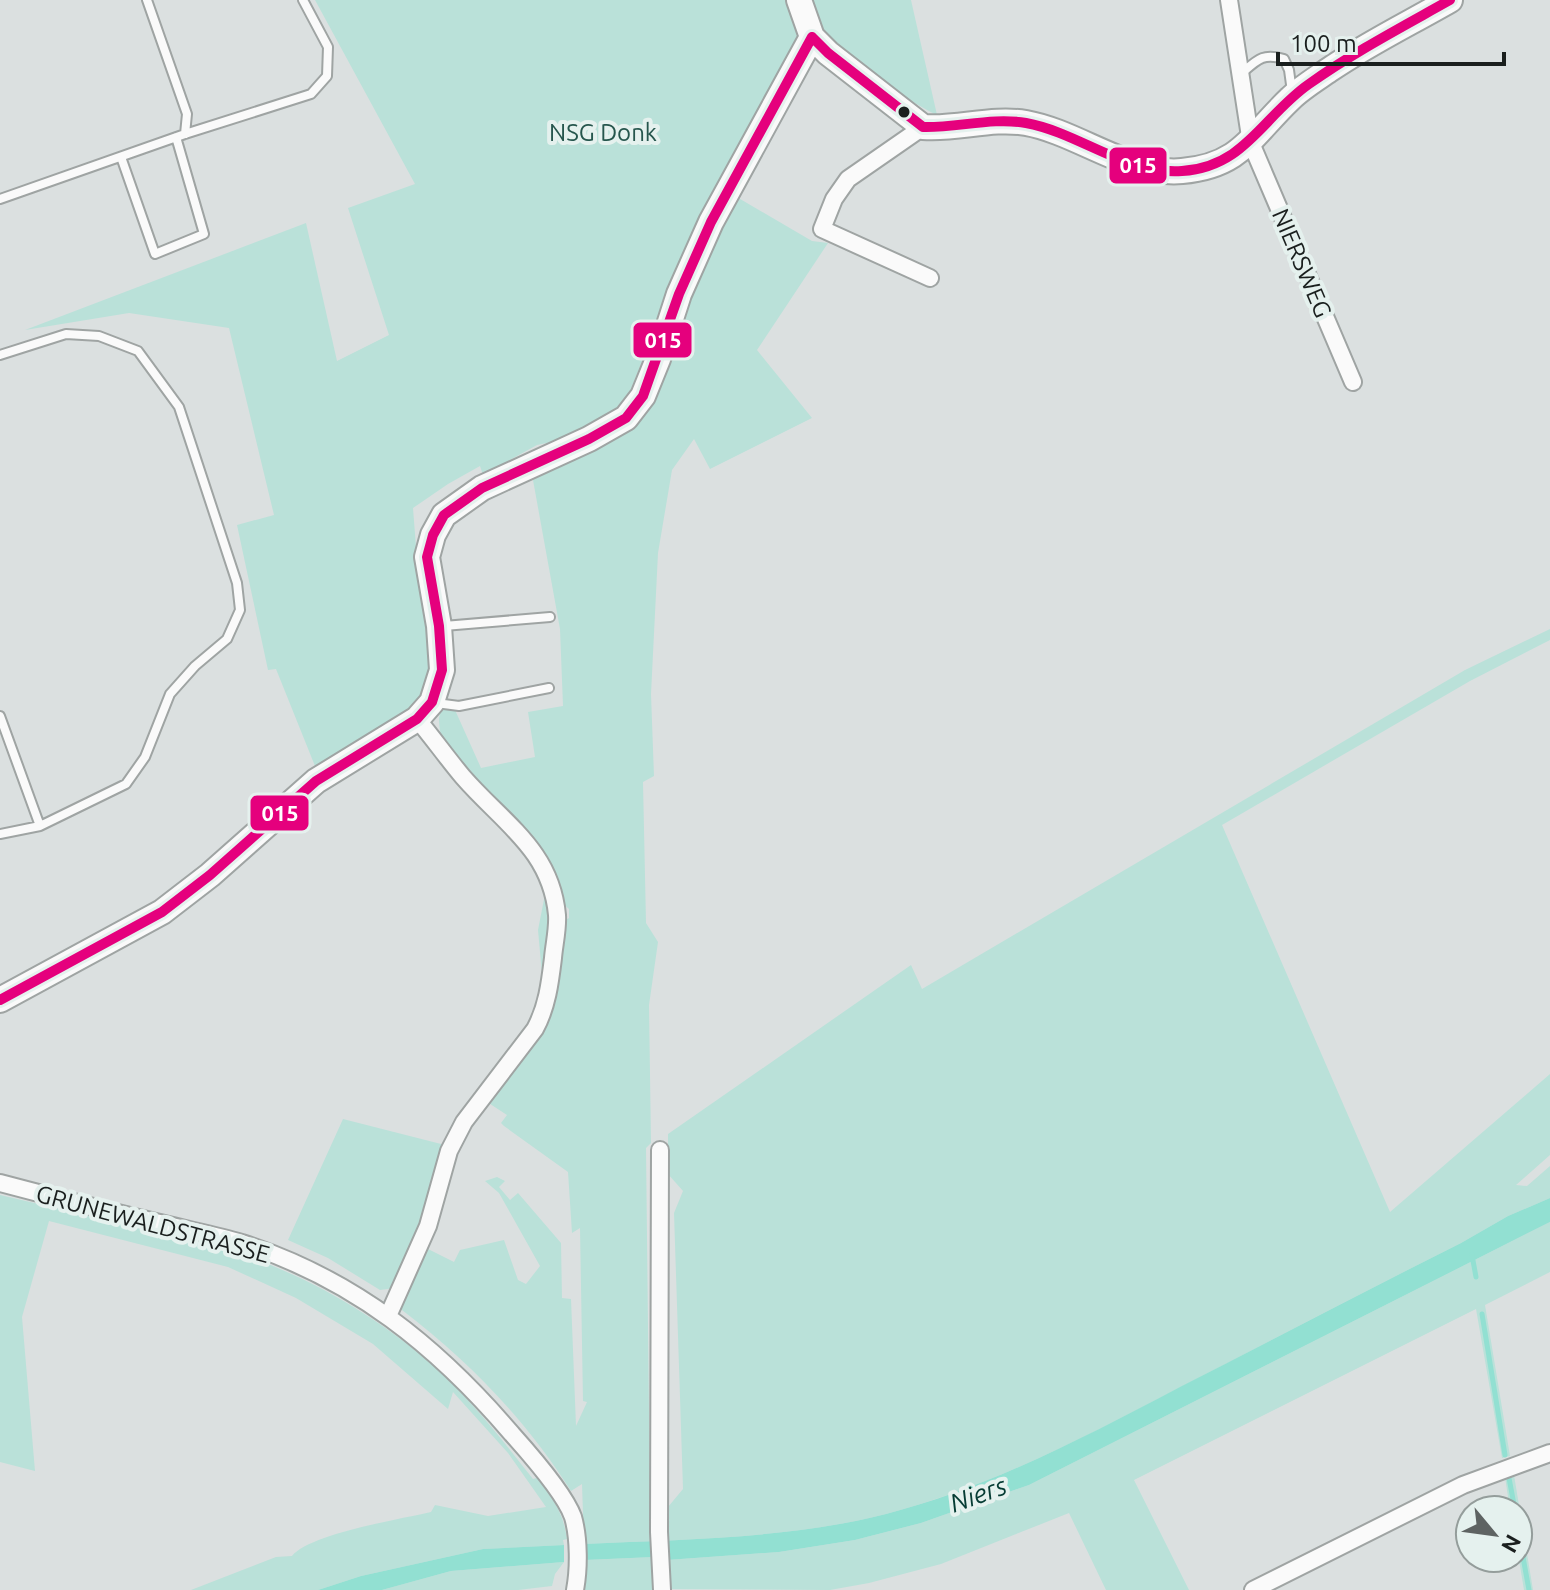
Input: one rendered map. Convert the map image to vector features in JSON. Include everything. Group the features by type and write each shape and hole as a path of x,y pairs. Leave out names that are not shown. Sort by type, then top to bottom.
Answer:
{"street":[{"path":"799,0 812,37 923,127 940,129 994,121 1023,123 1050,128 1155,169 1180,171 1205,167 1230,157 1251,143 1292,96 1330,69 1450,0"},
{"name":"NIERSWEG","path":"1229,0 1251,143 1353,382"},
{"path":"0,1000 162,912 210,875 316,781 424,710 442,670 439,626 427,557 433,535 444,515 482,488 589,439 626,418 643,396 679,294 711,222 812,37"},
{"path":"923,127 848,179 834,199 822,229 930,278"},
{"path":"388,1316 428,1226 449,1151 464,1122 543,1014 549,989 557,912 552,888 540,860 526,840 464,777 424,710"},
{"path":"660,1150 659,1532 662,1590"},
{"name":"GRUNEWALDSTRASSE","path":"0,1183 244,1244 312,1272 388,1316 426,1345 476,1391 530,1455 569,1508 575,1526 575,1590"},
{"path":"1253,1590 1463,1485 1550,1453"}],"lane":[{"path":"121,157 155,254 204,234 181,136 187,114 147,0"},
{"path":"0,199 311,94 327,76 328,47 303,0"},
{"path":"1239,75 1258,59 1271,55 1284,59 1289,70 1292,96"},
{"path":"0,355 66,334 99,336 138,351 179,407 237,583 240,610 227,639 195,666 170,694 145,757 126,784 40,826 0,834"},
{"path":"439,626 550,617"},
{"path":"424,710 549,688"},
{"path":"0,716 40,826"}],"green space":[{"name":"NSG Donk","path":"315,0 911,0 937,115 888,85 813,23 674,282 622,411 556,441 537,445 483,475 480,466 413,508 417,560 436,660 426,697 320,767 319,763 315,766 276,669 268,670 237,525 274,515 229,328 129,313 25,330 306,223 337,361 389,335 348,208 415,184"},
{"path":"735,196 812,241 828,243 757,350 812,418 710,469 694,439 672,470 658,553 651,694 654,776 643,782 646,923 658,942 649,1005 651,1143 646,1148 650,1503 668,1507 683,1489 674,1213 683,1191 668,1174 668,1134 911,965 922,989 1465,670 1550,629 1550,640 1470,681 1222,825 1390,1212 1550,1074 1550,1155 1516,1185 1527,1186 1550,1166 1550,1198 1508,1216 1109,1424 962,1490 886,1514 811,1529 584,1544 582,1484 571,1491 535,1440 495,1393 402,1310 399,1302 424,1247 454,1262 460,1250 504,1240 518,1280 526,1284 540,1266 499,1193 485,1181 497,1177 505,1181 499,1187 510,1200 518,1193 561,1243 562,1298 571,1299 576,1426 587,1402 583,1401 580,1228 572,1233 568,1172 504,1126 501,1123 507,1115 484,1100 536,1036 563,922 569,918 569,909 441,738 439,717 451,701 481,768 535,757 528,712 563,706 560,629 533,480 633,421 716,229"},
{"path":"547,884 553,912 544,996 538,930"},
{"path":"483,1091 395,1288 380,1290 328,1258 288,1240 343,1119 445,1145"},
{"path":"0,1195 231,1251 287,1272 366,1315 437,1369 475,1408 533,1479 537,1478 560,1514 567,1539 563,1540 564,1545 483,1549 361,1576 318,1590 191,1590 276,1557 292,1556 302,1548 336,1534 431,1512 435,1505 488,1516 546,1507 508,1453 453,1392 448,1409 373,1344 296,1298 228,1267 49,1221 22,1317 35,1471 0,1462"},
{"path":"1550,1222 1550,1272 1485,1305 1510,1456 1502,1458 1476,1309 1134,1480 1189,1590 1106,1590 1069,1513 941,1564 869,1583 830,1590 669,1589 667,1560 779,1552 855,1540 921,1523 1029,1485"},
{"path":"1514,1475 1517,1494 1508,1494 1505,1477"},
{"path":"654,1557 657,1590 582,1590 585,1560"},
{"path":"564,1562 555,1574 552,1586 518,1590 382,1590 451,1571"},
{"path":"1521,1574 1530,1574 1533,1590 1524,1590"}],"water":[{"name":"Niers","path":"1550,1198 1550,1222 1029,1485 921,1523 855,1540 779,1552 667,1560 654,1557 585,1560 584,1544 811,1529 886,1514 962,1490 1073,1442 1508,1216"},
{"path":"564,1545 564,1562 451,1571 382,1590 318,1590 361,1576 483,1549"}],"waterway":[{"path":"1472,1255 1476,1277"},
{"path":"1482,1314 1505,1455"},
{"path":"1509,1478 1512,1494"},
{"path":"1526,1574 1529,1590"}],"transit line":[{"name":"015","path":"812,37 923,127 1000,121 1026,123 1065,135 1142,167 1182,171 1204,167 1238,150 1309,84 1361,50 1450,0"},
{"name":"015","path":"0,1000 162,912 210,875 316,781 417,719 432,702 442,670 439,626 427,557 433,535 444,515 482,488 589,439 626,418 643,396 679,294 711,222 812,37"}]}
